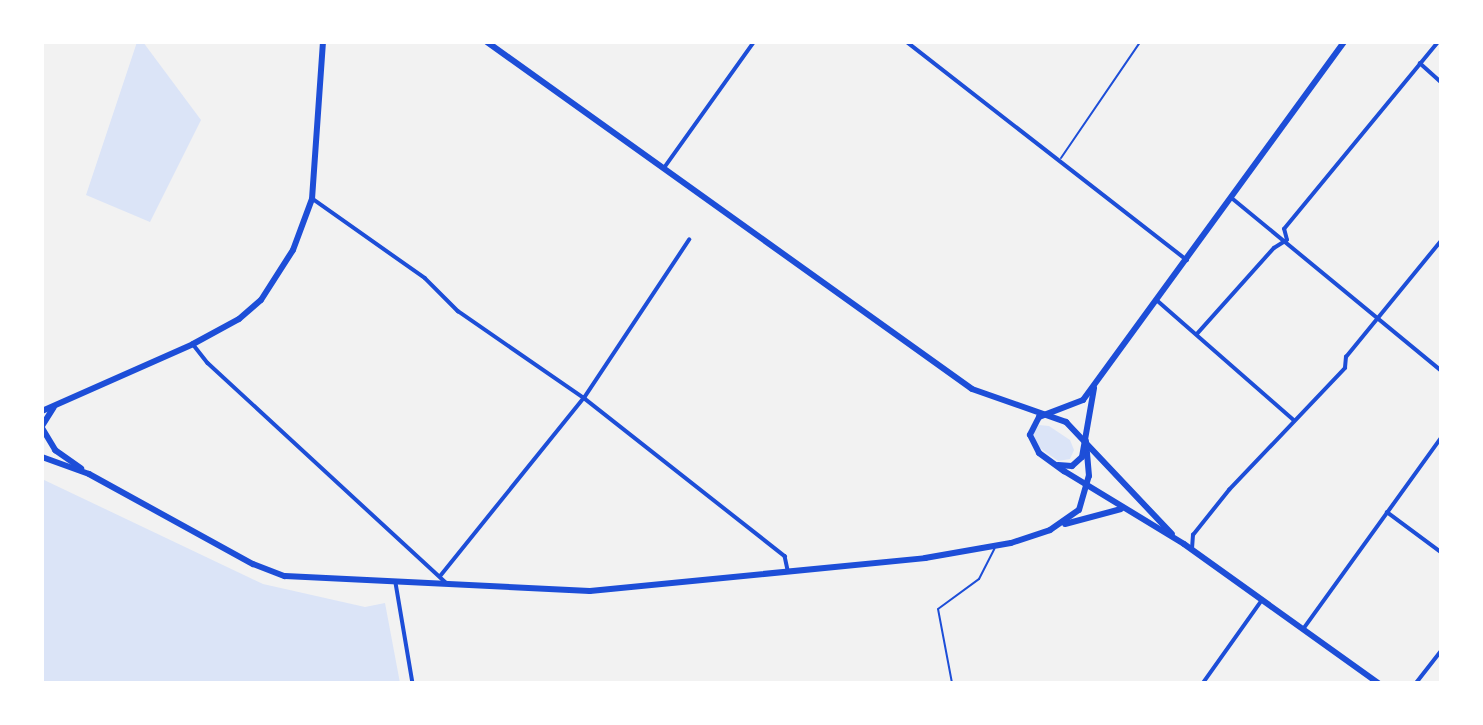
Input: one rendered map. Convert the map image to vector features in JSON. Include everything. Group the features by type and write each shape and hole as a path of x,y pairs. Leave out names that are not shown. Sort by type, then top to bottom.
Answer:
{"main road":[{"path":"42,411 193,344 239,319 261,300 293,250 312,199 323,42"},
{"path":"487,42 495,45 972,389 1011,406 1046,413 1066,422 1086,441 1135,499 1184,544 1378,683"},
{"path":"1184,544 1055,464 1030,440 1035,422 1046,413 1080,402 1094,386 1344,42"},
{"path":"1050,530 1079,510 1087,486 1086,441 1094,386"},
{"path":"55,405 42,427 55,450 89,474 276,574 304,580 446,583 590,591 996,546 1108,509 1125,509"},
{"path":"1055,464 1078,462 1086,441"},
{"path":"42,457 89,474"}],"street":[{"path":"664,168 754,42"},
{"path":"907,42 1061,158 1187,260"},
{"path":"1438,42 1284,229 1293,251 1441,370"},
{"path":"1420,63 1441,82"},
{"path":"1230,197 1287,240"},
{"path":"312,199 425,278 458,310 584,398 785,556 788,570"},
{"path":"441,575 584,398 689,240"},
{"path":"1197,334 1274,248 1287,240"},
{"path":"1192,550 1193,535 1294,420 1345,368 1346,357 1441,241"},
{"path":"1158,301 1294,420"},
{"path":"193,344 208,363 441,575 446,583"},
{"path":"1303,630 1441,438"},
{"path":"1387,512 1441,552"},
{"path":"396,583 413,683"},
{"path":"1203,683 1262,600"},
{"path":"1416,683 1441,651"}],"lane":[{"path":"1061,158 1140,42"},
{"path":"952,683 938,609 979,579 996,546"}],"shaded area":[{"path":"137,42 143,42 201,120 150,222 86,195"},
{"path":"1039,425 1049,426 1070,440 1074,450 1070,459 1058,461 1036,445 1034,433"},
{"path":"42,479 263,584 365,607 385,603 400,683 42,683"}]}
